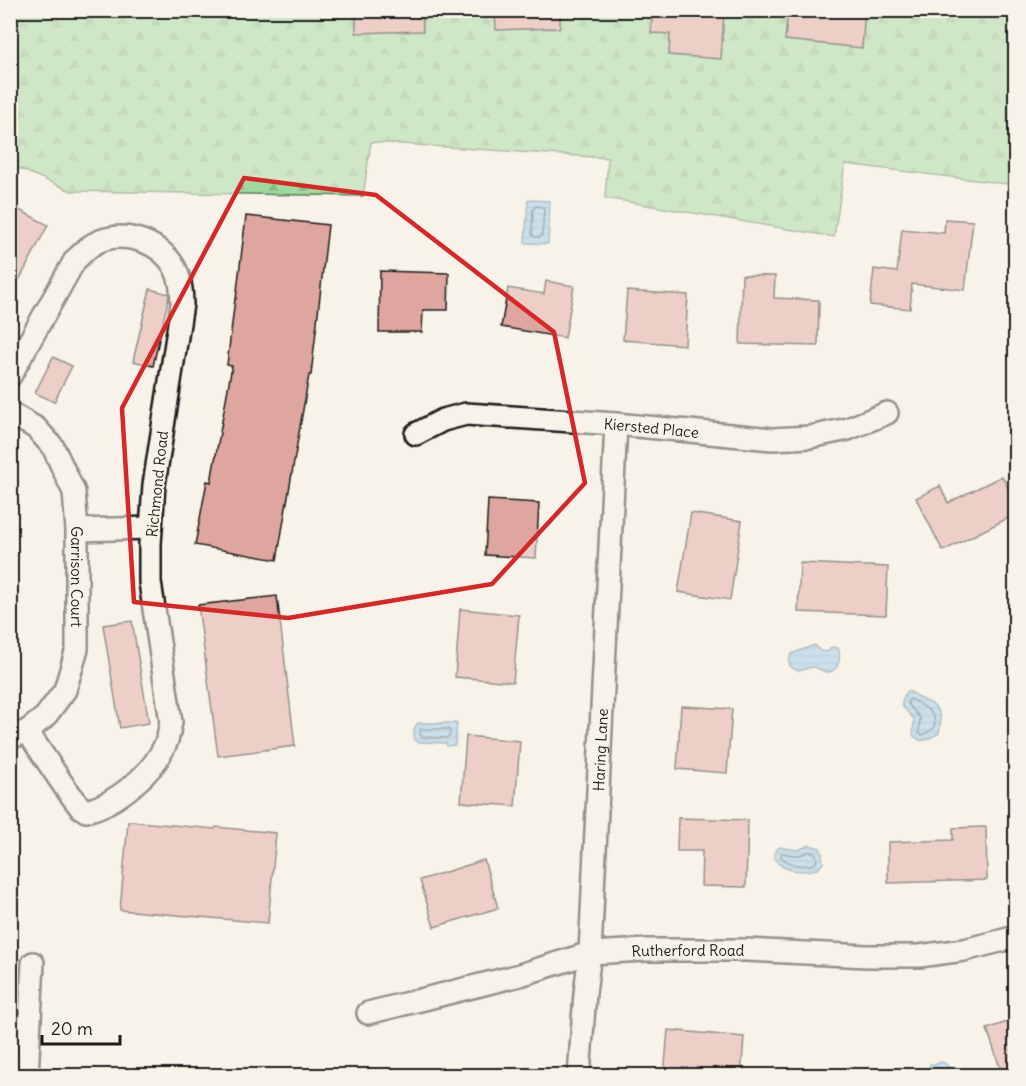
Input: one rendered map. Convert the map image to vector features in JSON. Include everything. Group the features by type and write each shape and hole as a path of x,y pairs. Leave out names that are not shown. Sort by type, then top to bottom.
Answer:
{"street":[{"name":"Richmond Road","path":"10,376 75,260 90,246 110,238 129,237 146,242 163,252 175,267 182,285 182,304 154,485 151,528 150,582 171,722 166,743 156,761 140,779 111,801 94,810 86,811 80,807 19,735"},
{"name":"Garrison Court","path":"10,413 36,429 53,447 74,492 78,530 77,649 64,690 45,717 19,735"},
{"name":"Kiersted Place","path":"416,434 443,420 466,414 616,424 772,439 810,437 848,429 887,413"},
{"name":"Haring Lane","path":"579,1076 590,953 616,424"},
{"path":"78,530 151,528"},
{"name":"Rutherford Road","path":"368,1013 520,975 590,953 646,950 746,950 867,956 919,956 964,950 1016,937"},
{"path":"27,1076 33,963"}],"highlighted area":[{"path":"244,178 376,195 554,332 585,483 492,584 288,618 134,602 122,408"}],"green space":[{"path":"11,11 1015,11 1015,185 845,164 834,237 605,198 608,158 371,142 363,196 71,191 11,165"}],"water":[{"path":"528,200 550,201 548,244 525,243"},
{"path":"815,645 820,651 827,652 831,647 838,648 839,659 835,669 827,672 813,667 799,671 790,666 791,654"},
{"path":"907,691 932,704 938,711 939,733 929,739 923,741 913,735 914,719 902,706"},
{"path":"418,723 457,723 455,745 418,742 414,739 414,729"},
{"path":"809,845 820,848 822,853 823,863 818,869 806,871 788,869 775,859 775,851 780,847 798,850"},
{"path":"940,1062 953,1069 951,1075 897,1075 902,1068 928,1073 930,1064 935,1065"}],"building":[{"path":"356,10 422,10 423,31 356,33"},
{"path":"495,10 560,10 560,28 496,30"},
{"path":"653,10 724,10 721,59 669,55 670,34 651,33"},
{"path":"788,10 865,10 862,48 785,40"},
{"path":"10,205 48,225 10,298"},
{"path":"246,216 328,225 311,375 309,375 277,560 195,545 207,481 211,482 232,366 227,365"},
{"path":"945,219 973,221 965,290 912,284 910,309 870,305 874,269 897,272 902,229 944,233"},
{"path":"380,271 449,273 448,310 423,310 422,332 379,332"},
{"path":"742,275 775,276 774,298 819,300 818,346 740,344"},
{"path":"546,281 574,286 565,338 501,327 508,288 544,294"},
{"path":"150,289 169,294 153,366 133,361"},
{"path":"627,291 688,295 685,345 623,340"},
{"path":"53,357 72,366 54,402 35,393"},
{"path":"1002,476 1016,503 1016,514 943,551 916,498 940,486 948,503"},
{"path":"488,500 539,503 536,558 485,555"},
{"path":"691,513 742,521 730,600 678,592"},
{"path":"800,563 888,567 886,615 798,612"},
{"path":"277,596 295,746 218,756 198,605"},
{"path":"460,609 519,615 513,682 455,677"},
{"path":"132,621 149,723 120,728 103,625"},
{"path":"681,706 732,709 727,773 677,769"},
{"path":"466,736 520,741 515,806 461,802"},
{"path":"678,818 748,820 746,887 701,886 702,851 677,851"},
{"path":"128,821 276,833 268,923 120,910"},
{"path":"986,827 987,880 888,883 888,842 953,840 953,828"},
{"path":"484,860 498,908 434,927 420,880"},
{"path":"1016,1019 1016,1076 1003,1076 987,1029"},
{"path":"668,1030 744,1037 741,1076 664,1076"}]}
